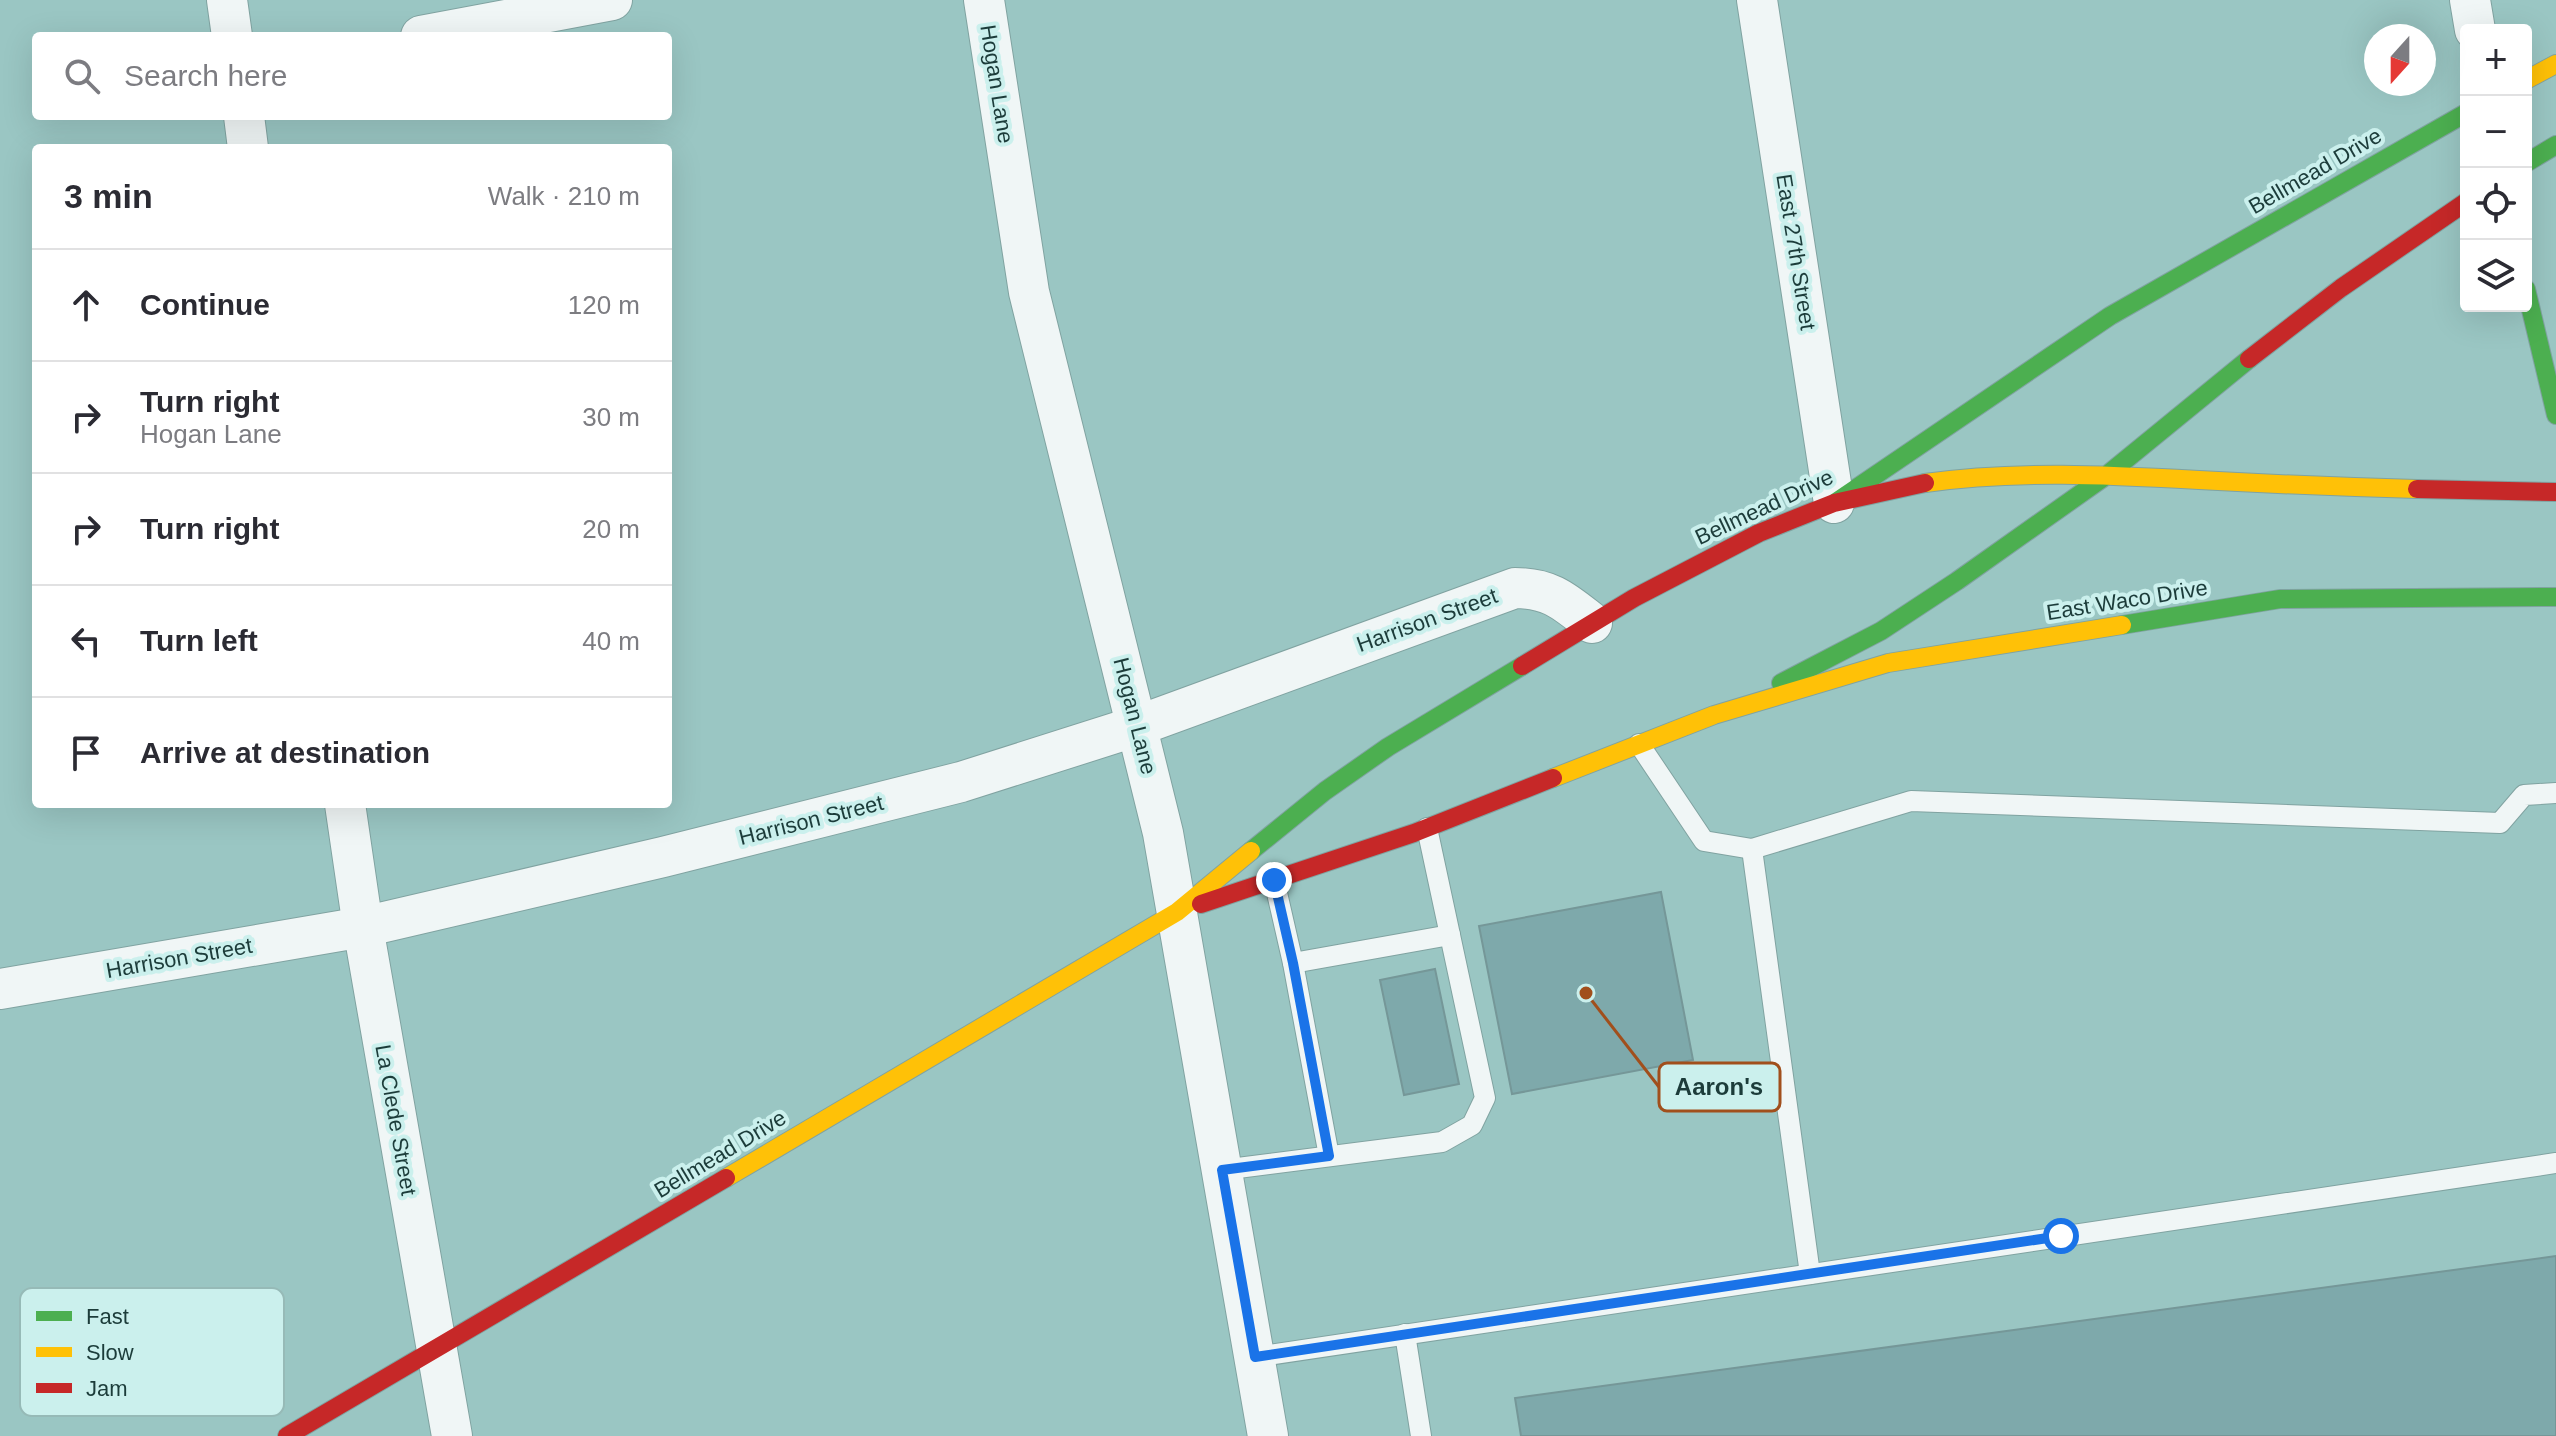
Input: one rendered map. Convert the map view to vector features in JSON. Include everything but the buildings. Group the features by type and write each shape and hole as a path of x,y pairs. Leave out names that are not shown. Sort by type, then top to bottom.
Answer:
{"main road":[{"path":"2532,77 2556,64"},
{"name":"Bellmead Drive","path":"287,1436 1177,912 1325,791 1388,747 1592,623 1759,533 1834,503 2110,316 2460,116"},
{"path":"2532,159 2556,145"},
{"name":"Bellmead Drive","path":"1177,912 1427,828 1714,715 1814,668 1881,631 1957,581 2107,475 2214,386 2341,288 2460,206"},
{"path":"2531,312 2556,415"},
{"path":"1834,503 1928,482 2017,475 2107,475 2325,487 2556,492"},
{"name":"East Waco Drive","path":"1714,715 1888,663 2280,599 2556,597"}],"street":[{"path":"227,0 231,32"},
{"path":"442,32 612,0"},
{"name":"Hogan Lane","path":"984,0 1029,292 1154,787 1268,1436"},
{"name":"East 27th Street","path":"1757,0 1834,503"},
{"path":"2470,0 2474,24"},
{"path":"244,120 248,144"},
{"name":"Harrison Street","path":"0,989 363,927 663,857 961,782 1137,726 1515,588 1547,591 1592,623"},
{"name":"La Clede Street","path":"346,808 363,927 452,1436"}],"lane":[{"path":"1639,744 1704,841 1752,849 1911,801 2500,823 2524,795 2556,793"},
{"path":"1222,1170 1442,1142 1472,1125 1485,1098 1427,828"},
{"path":"1752,849 1810,1274"},
{"path":"1274,880 1293,963 1329,1156"},
{"path":"1293,963 1450,935"},
{"path":"1255,1357 2556,1163"},
{"path":"1405,1334 1421,1436"}],"traffic: fast":[{"path":"1836,502 2110,316 2460,116"},
{"path":"2532,159 2556,145"},
{"path":"2531,312 2556,415"},
{"path":"1781,683 1881,631 1957,581 2107,475 2249,359"},
{"path":"2122,625 2280,599 2556,597"},
{"path":"1251,851 1325,791 1388,747 1522,666"}],"traffic: slow":[{"path":"2532,77 2556,64"},
{"path":"1925,483 1993,476 2062,475 2417,489"},
{"path":"1553,778 1714,715 1888,663 2122,625"},
{"path":"726,1178 1177,912 1251,851"}],"traffic: jam":[{"path":"2249,359 2341,288 2460,206"},
{"path":"1522,666 1634,598 1759,533 1834,503 1925,483"},
{"path":"2417,489 2556,492"},
{"path":"1201,904 1414,833 1553,778"},
{"path":"287,1436 726,1178"}],"place":[{"name":"Aaron's","path":"1586,993"}],"route":[{"path":"1274,880 1293,963 1329,1156 1222,1170 1255,1357 2061,1236"}]}
